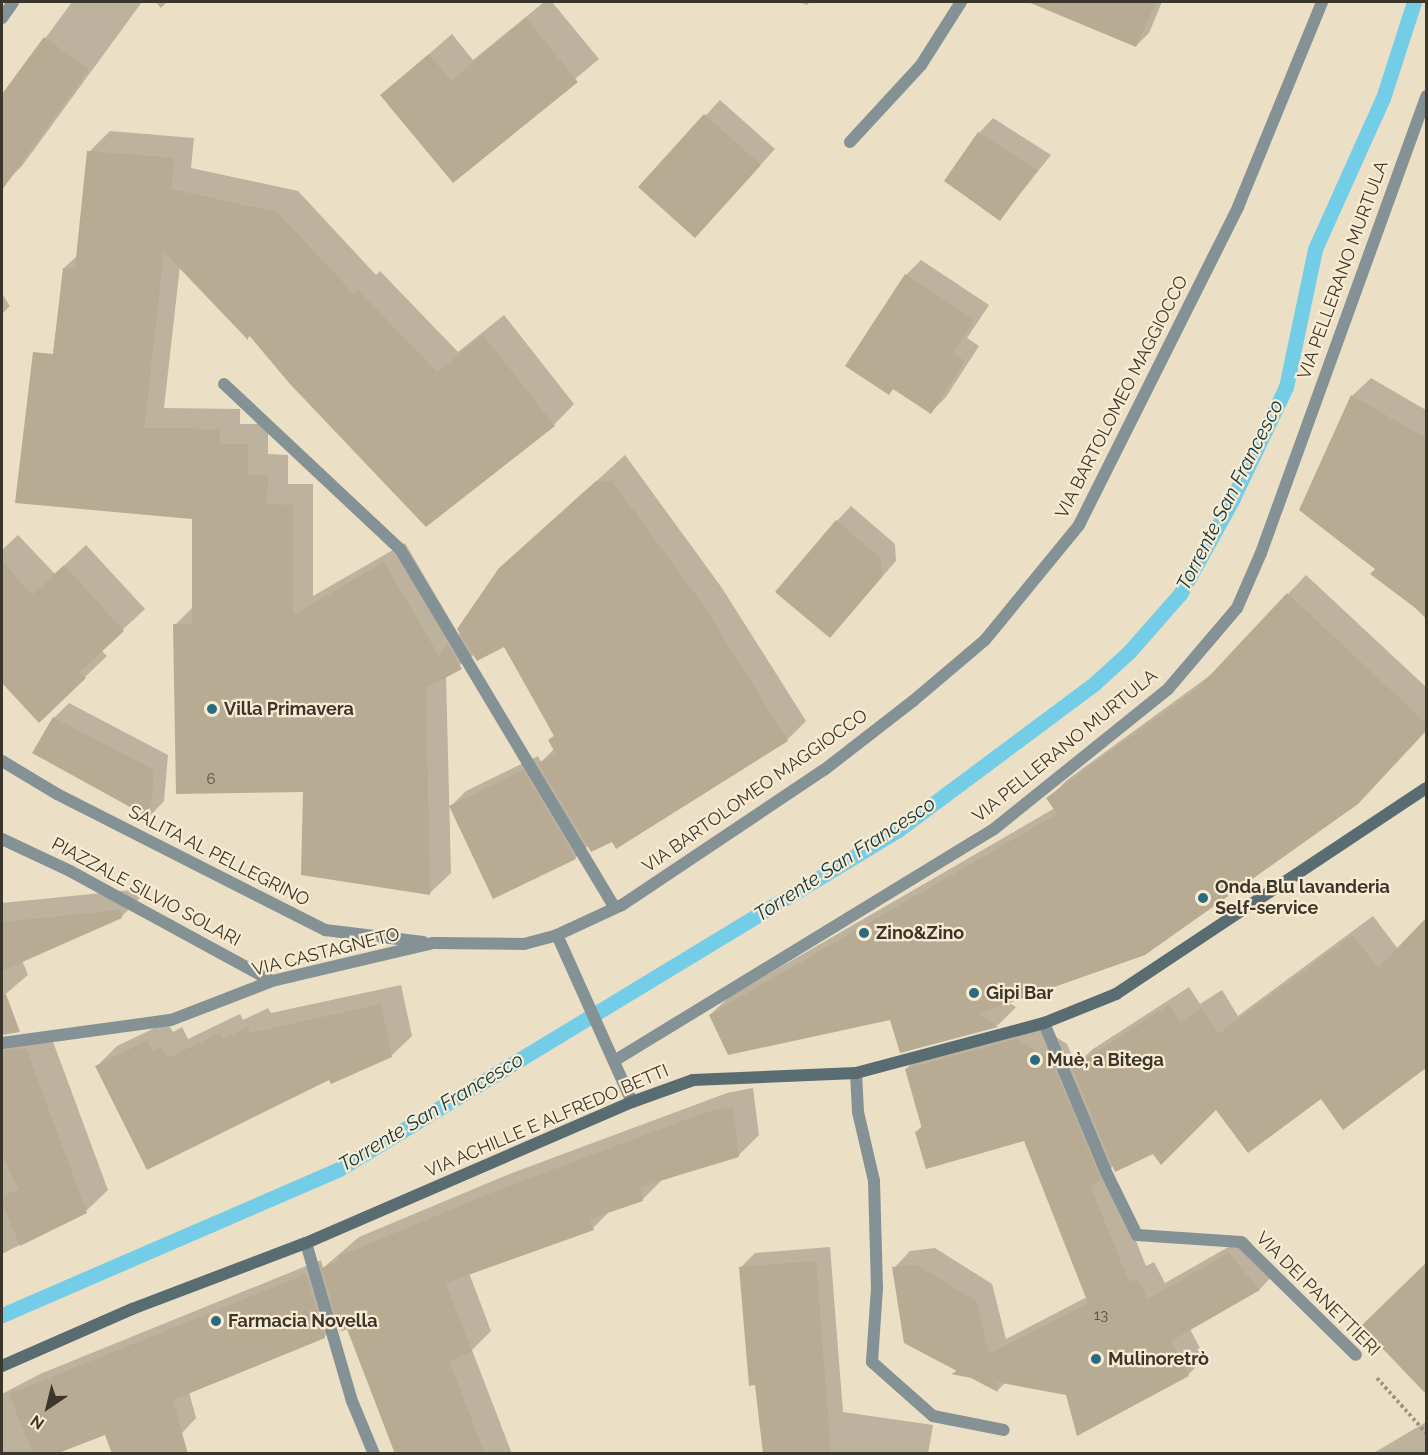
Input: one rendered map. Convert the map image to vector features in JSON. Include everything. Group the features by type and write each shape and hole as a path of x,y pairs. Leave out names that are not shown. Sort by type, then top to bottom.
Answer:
{"street":[{"path":"2,18 13,2"},
{"path":"850,142 921,65 961,2"},
{"name":"VIA BARTOLOMEO MAGGIOCCO","path":"557,935 615,908 824,770 913,701 986,640 1079,525 1238,207 1322,2"},
{"name":"VIA PELLERANO MURTULA","path":"614,1061 994,829 1167,688 1237,608 1261,553 1426,96"},
{"path":"224,384 400,549 615,908"},
{"name":"SALITA AL PELLEGRINO","path":"2,761 57,794 324,930 433,943"},
{"name":"VIA ACHILLE E ALFREDO BETTI","path":"2,1366 132,1309 306,1243 632,1102 693,1080 856,1073 1044,1023 1116,994 1426,788"},
{"name":"PIAZZALE SILVIO SOLARI","path":"2,839 70,871 272,981"},
{"path":"557,935 632,1102"},
{"name":"VIA CASTAGNETO","path":"2,1043 171,1020 272,981 433,943 524,944 557,935"},
{"name":"VIA DEI PANETTIERI","path":"1044,1023 1106,1172 1137,1235 1241,1242 1356,1355"},
{"path":"856,1073 858,1112 874,1181 877,1288 872,1362 933,1416 1004,1430"},
{"path":"306,1243 352,1401 374,1454"}],"path":[{"name":"VIA DEI PANETTIERI","path":"1356,1355 1426,1433"}],"building":[{"path":"1028,2 1156,2 1136,47"},
{"path":"526,18 578,82 453,183 380,95 429,54 451,81"},
{"path":"44,37 89,69 2,190 2,94"},
{"path":"704,114 761,165 695,238 638,187"},
{"path":"978,132 1037,170 1000,221 944,181"},
{"path":"87,151 174,158 171,189 277,212 354,294 358,290 437,372 483,335 555,426 426,527 290,384 248,334 248,340 164,252 144,428 220,429 220,444 248,444 248,475 268,475 267,504 293,505 293,615 384,562 439,656 447,644 462,669 426,688 430,895 301,875 303,792 176,794 173,624 192,624 192,519 15,503 33,352 53,354 63,268 75,268"},
{"path":"905,274 975,320 953,353 965,361 931,414 893,389 889,395 845,366"},
{"path":"1351,395 1426,438 1426,616 1370,574 1375,569 1299,510"},
{"path":"596,481 612,481 704,606 788,741 616,849 612,842 591,852 538,763 556,754 548,740 554,736 504,647 477,661 457,629 499,568"},
{"path":"836,520 881,559 882,577 830,638 775,592"},
{"path":"2,561 32,595 64,565 124,631 80,672 86,678 39,723 2,683"},
{"path":"1287,593 1426,723 1426,731 1358,804 1145,955 978,1014 998,1027 900,1053 890,1020 728,1055 709,1015 1057,814 1046,798 1199,687"},
{"path":"53,717 154,770 150,818 32,753"},
{"path":"523,770 576,859 493,899 449,806"},
{"path":"120,910 122,918 2,971 2,922"},
{"path":"1426,918 1426,1068 1343,1130 1321,1099 1248,1153 1216,1110 1161,1165 1153,1154 1115,1172 1072,1068 1169,1005 1180,1022 1202,1008 1218,1034 1353,935 1378,968"},
{"path":"2,994 6,994 20,1032 2,1035"},
{"path":"381,1004 392,1057 331,1084 329,1080 147,1170 95,1066 147,1041 152,1051 161,1046 168,1058 219,1033 223,1039 248,1027 250,1033"},
{"path":"1017,1039 1051,1060 1101,1180 1090,1185 1129,1282 1137,1278 1148,1299 1229,1253 1260,1290 1171,1341 1189,1376 1077,1436 1066,1395 996,1382 998,1392 971,1378 951,1374 957,1371 904,1343 892,1267 917,1265 976,1301 989,1354 1088,1303 1024,1141 926,1169 915,1132 922,1129 905,1069"},
{"path":"26,1048 87,1213 20,1246 2,1202 2,1197 18,1189 2,1153 2,1051"},
{"path":"733,1107 739,1157 640,1187 643,1201 590,1219 594,1230 446,1283 472,1352 449,1361 485,1454 395,1454 347,1329 340,1332 322,1268 339,1261 337,1257 491,1193 706,1112"},
{"path":"816,1261 831,1454 763,1454 755,1385 749,1386 739,1267"},
{"path":"1426,1263 1426,1394 1361,1326"},
{"path":"306,1274 325,1338 173,1400 188,1454 112,1454 105,1435 56,1454 33,1454 9,1394"}],"waterway":[{"name":"Torrente San Francesco","path":"2,1315 339,1169 898,830 1095,683 1129,652 1180,594 1232,500 1286,387 1315,249 1383,98 1414,2"}],"place":[{"name":"Villa Primavera","path":"212,709"},
{"name":"Onda Blu lavanderia Self-service","path":"1203,898"},
{"name":"Zino&Zino","path":"864,933"},
{"name":"Gipi Bar","path":"974,993"},
{"name":"Muè, a Bitega","path":"1035,1060"},
{"name":"Farmacia Novella","path":"216,1321"},
{"name":"Mulinoretrò","path":"1096,1359"}]}
